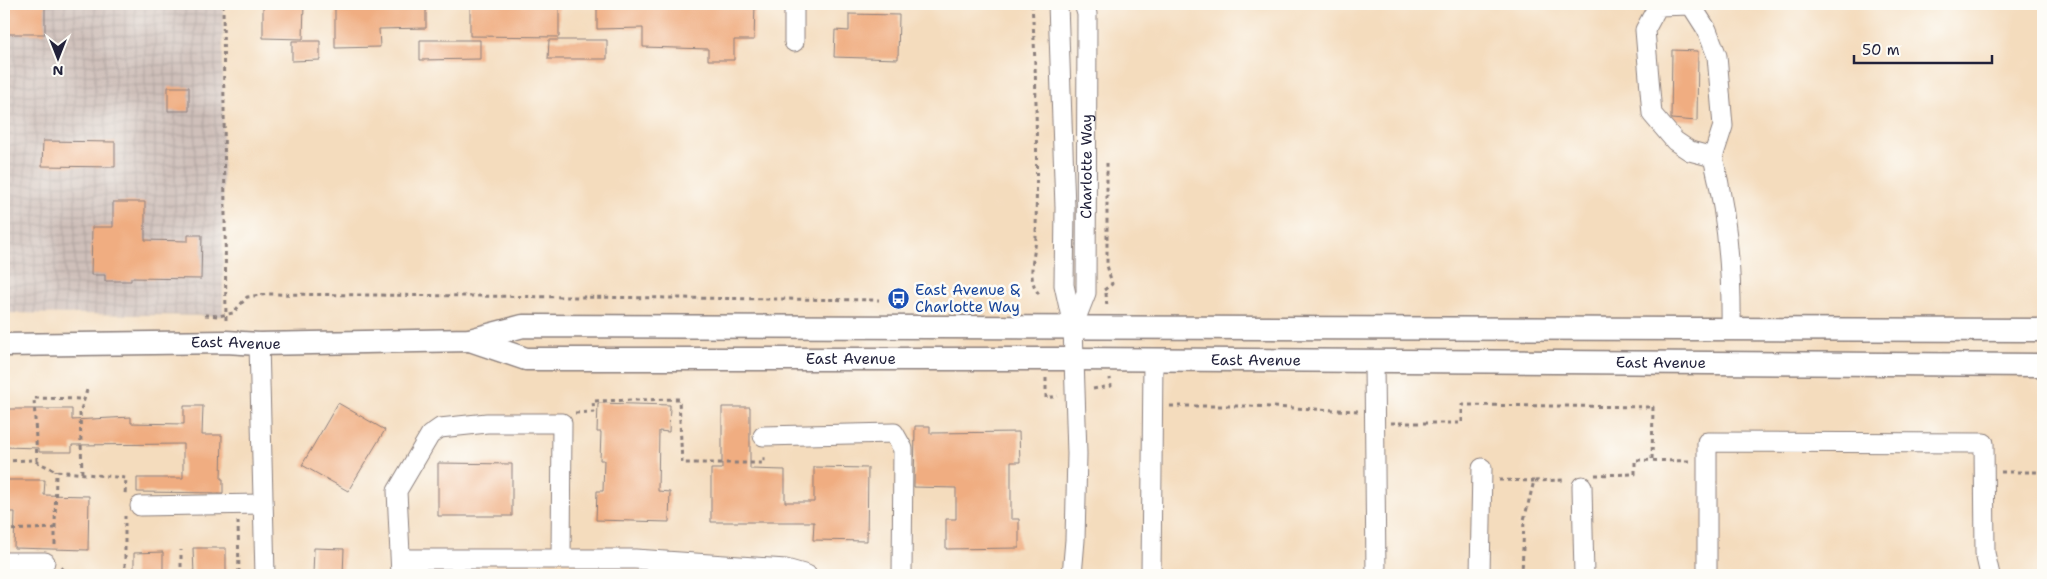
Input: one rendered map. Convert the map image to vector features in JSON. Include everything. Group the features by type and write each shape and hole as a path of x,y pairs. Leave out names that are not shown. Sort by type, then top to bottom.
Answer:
{"main road":[{"name":"East Avenue","path":"4,344 226,342 259,344 470,340 523,326 2043,330"},
{"name":"East Avenue","path":"470,340 526,359 1074,359 2043,365"}],"street":[{"path":"794,4 794,42"},
{"name":"Charlotte Way","path":"1058,4 1065,208 1064,285 1073,326 1077,454 1075,540 1072,575"},
{"name":"Charlotte Way","path":"1073,326 1086,293 1087,14 1084,4"},
{"path":"1713,157 1690,151 1675,141 1652,114 1644,30 1658,6 1691,5 1707,30 1718,56 1723,126 1713,157 1727,223 1732,277 1731,328"},
{"path":"259,344 265,575"},
{"path":"1151,575 1153,360"},
{"path":"1374,362 1376,575"},
{"path":"561,558 562,424 487,423 440,428 430,435 397,491 401,567 561,558 635,558 807,575"},
{"path":"764,436 894,433 903,449 902,575"},
{"path":"1707,575 1707,442 1984,443 1985,553 1990,575"},
{"path":"1480,575 1482,474"},
{"path":"1582,486 1584,575"},
{"path":"130,504 263,504"},
{"path":"4,562 45,562"}],"path":[{"path":"223,4 226,342"},
{"path":"1032,4 1036,73 1037,186 1036,244 1032,272 1033,286 1039,294"},
{"path":"205,315 218,316 225,313 233,313 247,297 268,294 879,300"},
{"path":"82,473 80,413 87,390"},
{"path":"37,462 34,398 84,399"},
{"path":"562,424 576,412 594,412 593,401 679,399 682,463 764,463 764,436"},
{"path":"1153,410 1250,406 1374,417 1462,422 1462,406 1652,407 1652,460"},
{"path":"4,461 33,460 56,471 126,478 130,504 125,575"},
{"path":"45,562 56,562 56,471"},
{"path":"1984,472 2043,472"},
{"path":"1482,474 1534,481"},
{"path":"238,505 239,575"},
{"path":"4,530 56,528"},
{"path":"181,575 182,550"}],"shaded area":[{"path":"4,4 223,4 223,316 4,313"}],"building":[{"path":"4,4 45,4 45,34 4,34"},
{"path":"263,4 304,4 303,39 263,38"},
{"path":"335,4 426,4 426,28 379,29 380,47 335,48"},
{"path":"470,4 559,4 559,37 470,36"},
{"path":"597,4 755,4 754,40 734,40 734,60 708,60 708,49 643,47 643,28 597,29"},
{"path":"849,14 899,15 898,59 834,57 835,30 849,31"},
{"path":"420,40 480,40 480,59 420,60"},
{"path":"549,40 607,40 607,59 548,59"},
{"path":"292,41 320,41 320,60 292,61"},
{"path":"1672,50 1698,51 1697,121 1671,119"},
{"path":"168,87 189,87 189,111 168,111"},
{"path":"43,141 115,142 115,167 42,166"},
{"path":"113,202 145,202 145,240 188,241 188,235 202,235 201,279 131,278 131,281 105,281 105,275 91,275 92,227 113,227"},
{"path":"338,403 385,430 348,491 302,465"},
{"path":"598,403 670,405 669,432 659,431 658,491 670,492 669,522 596,520 597,491 603,491 604,460 600,460 601,432 597,432"},
{"path":"184,406 203,406 202,435 222,435 221,479 223,479 223,493 137,492 137,478 183,478 183,444 72,445 72,452 39,452 39,448 4,447 4,409 72,409 72,420 131,417 131,423 184,424"},
{"path":"722,407 750,407 750,469 785,470 785,502 814,502 814,467 868,468 867,541 813,540 814,522 711,522 711,469 722,469"},
{"path":"915,426 930,426 930,433 1019,432 1020,462 1011,462 1011,519 1019,519 1019,548 946,549 946,519 956,519 956,488 914,487"},
{"path":"438,463 512,464 512,516 438,516"},
{"path":"4,480 45,480 44,495 89,496 88,550 14,548 15,512 4,512"},
{"path":"193,548 226,548 226,575 194,575"},
{"path":"314,548 344,549 343,575 313,575"},
{"path":"163,552 163,575 134,575 134,553"}],"place":[{"name":"East Avenue & Charlotte Way","path":"899,299"}]}
